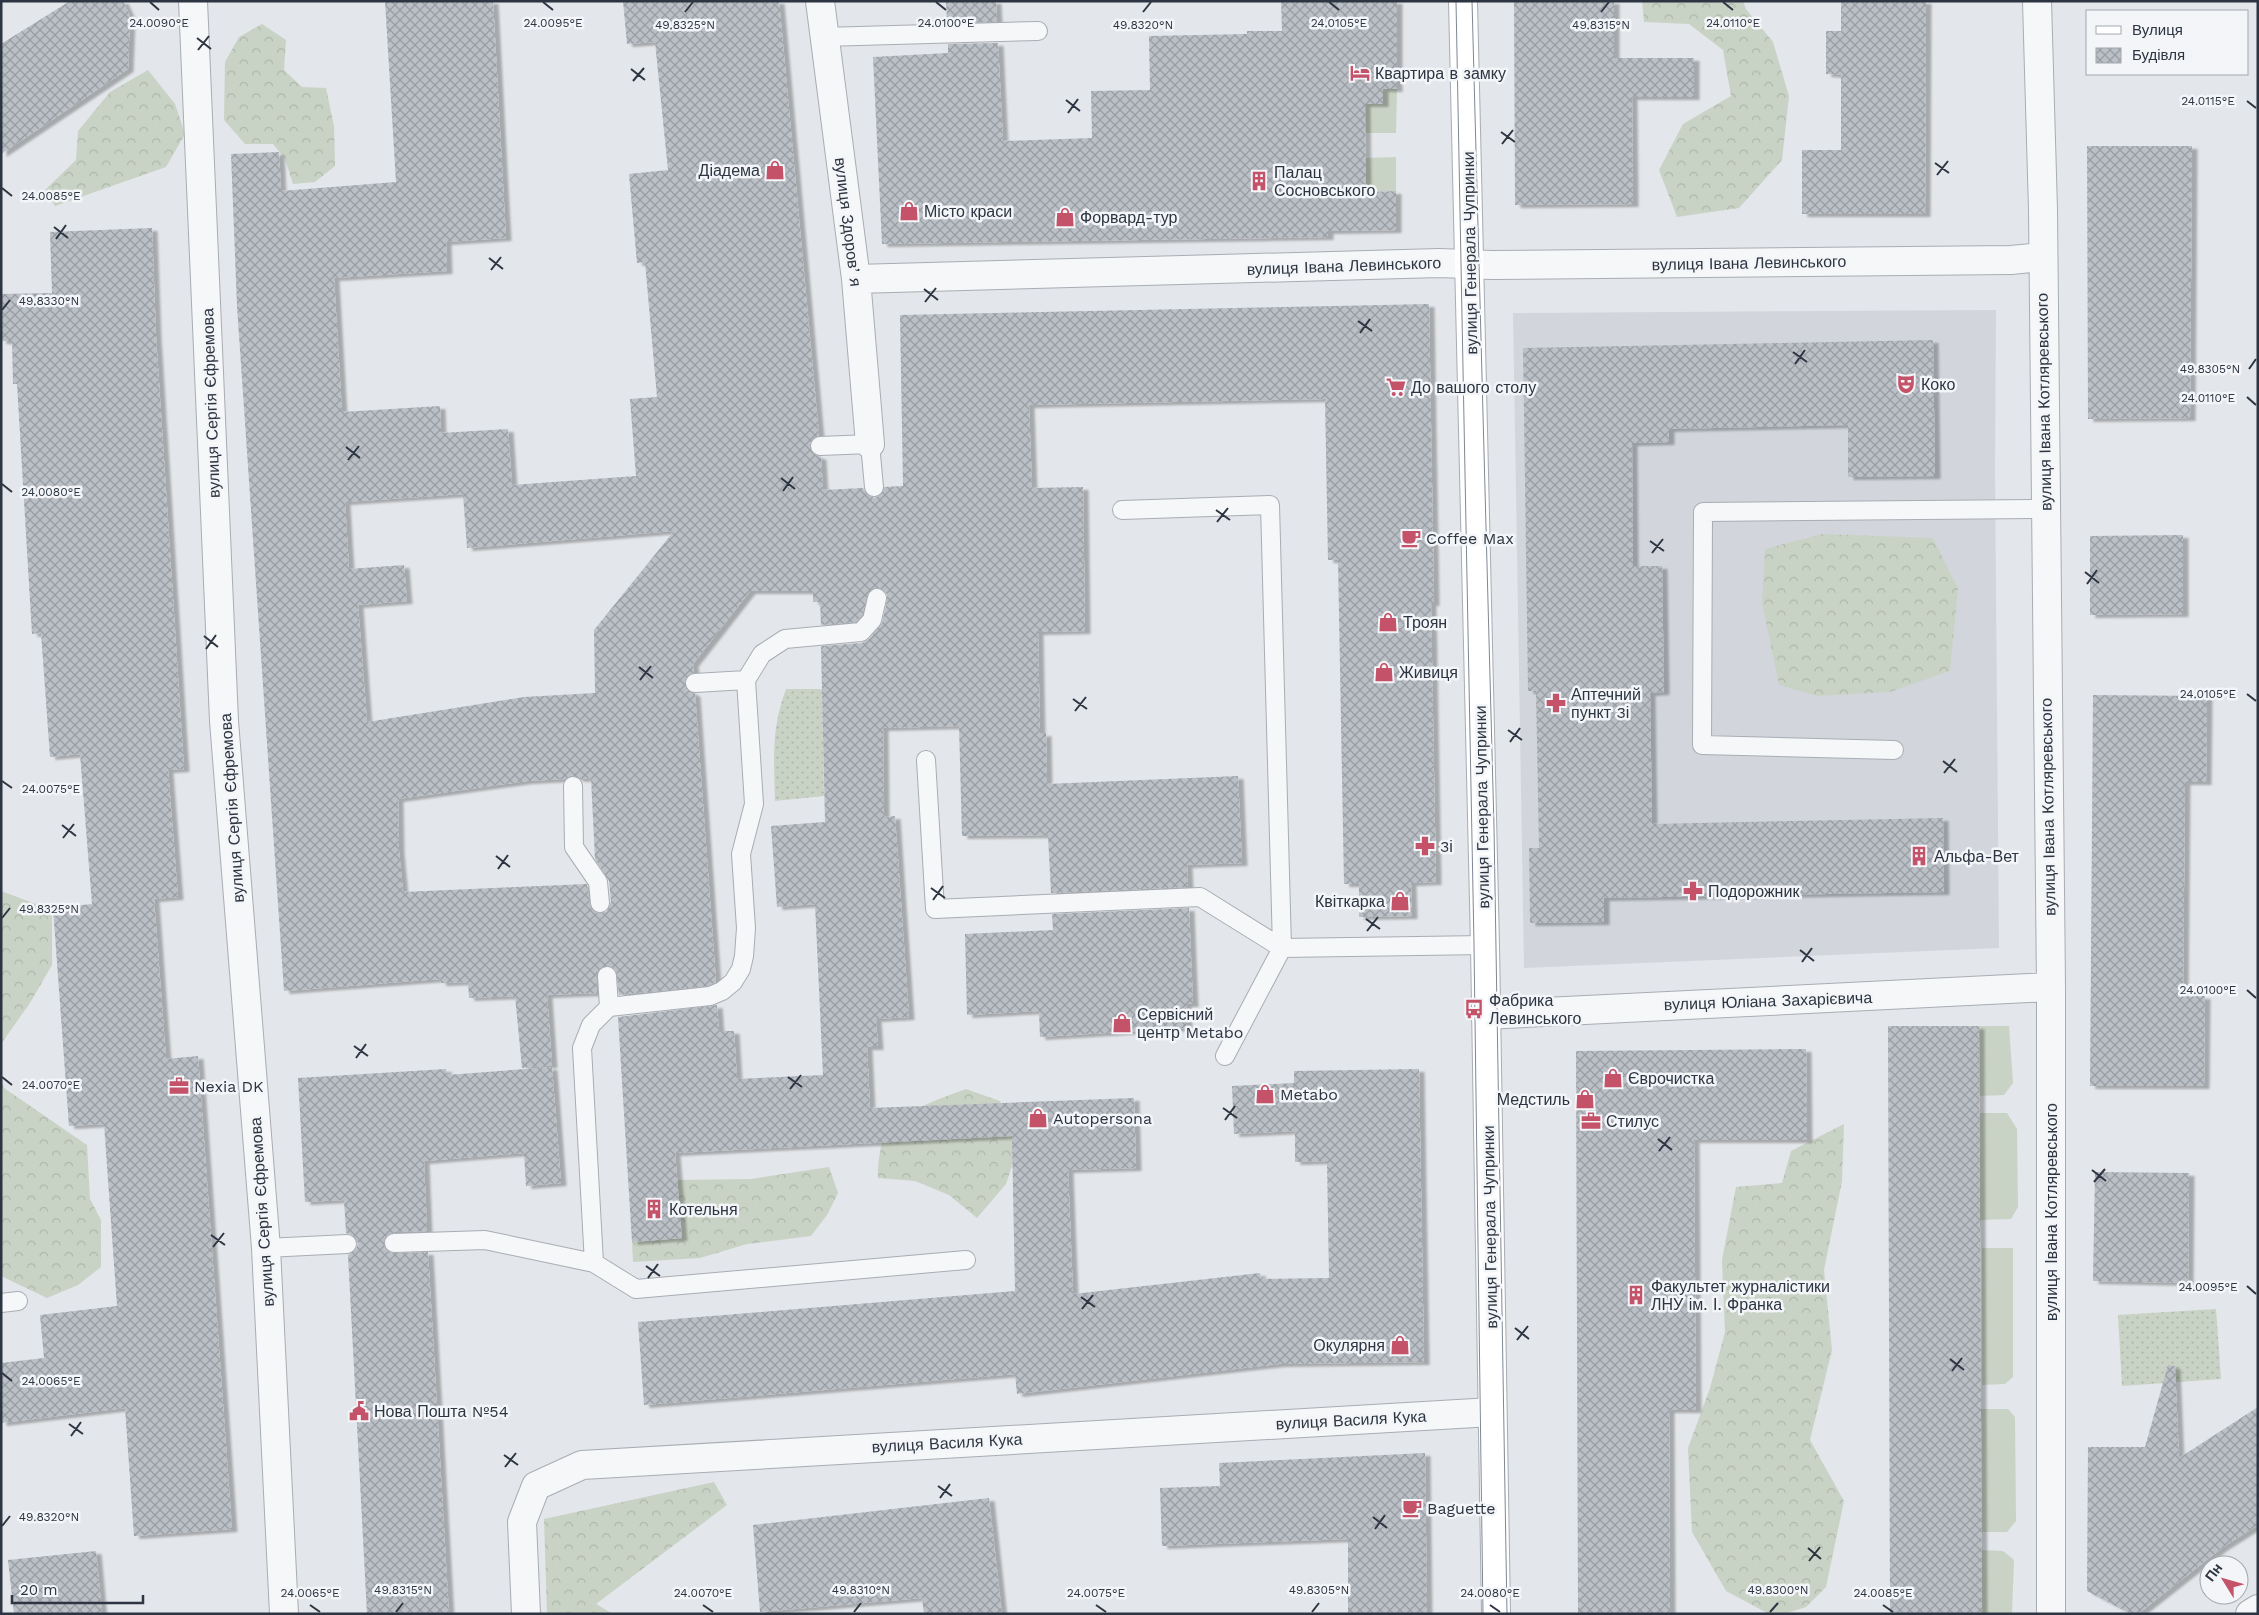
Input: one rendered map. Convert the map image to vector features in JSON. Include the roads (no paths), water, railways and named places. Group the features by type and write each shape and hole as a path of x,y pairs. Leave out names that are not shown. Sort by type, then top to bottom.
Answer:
{"street":[{"name":"вулиця Сергія Єфремова","path":"193,1 224,721 266,1248 284,1614"},
{"name":"вулиця Здоровʼя","path":"820,1 823,37 856,279 870,444"},
{"name":"вулиця Генерала Чупринки","path":"1464,1 1485,945 1496,1614"},
{"name":"вулиця Івана Котляревського","path":"2037,1 2043,210 2051,987 2051,1614"},
{"name":"вулиця Івана Левинського","path":"856,279 1471,262 1492,265 1951,261 2011,260 2042,257"},
{"name":"вулиця Юліана Захарієвича","path":"1485,1015 2051,987"},
{"name":"вулиця Василя Кука","path":"526,1614 522,1522 536,1486 582,1465 1492,1412"},
{"path":"2250,1614 2258,1609"}],"lane":[{"path":"823,37 1038,31"},
{"path":"820,446 870,444 874,488"},
{"path":"1122,510 1270,505 1282,948 1225,1056"},
{"path":"1894,750 1702,745 1703,512 2045,509"},
{"path":"594,1263 582,1048 591,1025 609,1007 710,996 722,991 733,982 741,969 746,928 741,854 754,804 746,680 762,654 785,639 860,632 872,620 877,598"},
{"path":"695,683 746,680"},
{"path":"926,760 935,909 1200,897 1282,948 1485,945"},
{"path":"573,786 574,847 598,882 600,902"},
{"path":"606,976 609,1007"},
{"path":"394,1243 485,1240 594,1263 636,1289 966,1260"},
{"path":"266,1248 347,1244"}],"tram line":[{"path":"1456,1 1474,945 1483,1614"},
{"path":"1472,1 1494,827 1507,1614"}],"place":[{"name":"Квартира в замку","path":"1360,73"},
{"name":"Діадема","path":"775,170"},
{"name":"Палац Сосновського","path":"1259,181"},
{"name":"Місто краси","path":"909,211"},
{"name":"Форвард-тур","path":"1065,217"},
{"name":"Коко","path":"1906,384"},
{"name":"До вашого столу","path":"1396,387"},
{"name":"Coffee Max","path":"1411,538"},
{"name":"Троян","path":"1388,622"},
{"name":"Живиця","path":"1384,672"},
{"name":"Аптечний пункт 3і","path":"1556,703"},
{"name":"3і","path":"1425,846"},
{"name":"Альфа-Вет","path":"1919,856"},
{"name":"Подорожник","path":"1693,891"},
{"name":"Квіткарка","path":"1400,901"},
{"name":"Фабрика Левинського","path":"1474,1009"},
{"name":"Сервісний центр Metabo","path":"1122,1023"},
{"name":"Єврочистка","path":"1613,1078"},
{"name":"Nexia DK","path":"179,1086"},
{"name":"Metabo","path":"1265,1094"},
{"name":"Медстиль","path":"1585,1099"},
{"name":"Autopersona","path":"1038,1118"},
{"name":"Стилус","path":"1591,1121"},
{"name":"Котельня","path":"654,1209"},
{"name":"Факультет журналістики ЛНУ ім. І. Франка","path":"1636,1295"},
{"name":"Окулярня","path":"1400,1345"},
{"name":"Нова Пошта №54","path":"359,1411"},
{"name":"Baguette","path":"1412,1508"}]}
